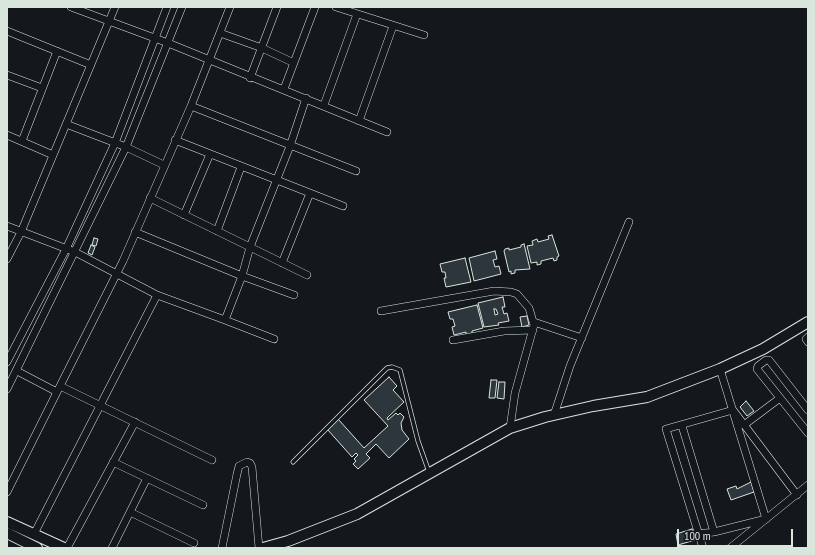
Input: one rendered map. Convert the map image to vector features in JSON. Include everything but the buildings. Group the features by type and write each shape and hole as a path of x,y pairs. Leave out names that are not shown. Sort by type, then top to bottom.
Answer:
{"street":[{"path":"71,7 168,44 250,78 284,89 387,132"},
{"path":"7,259 21,232 115,7"},
{"path":"7,362 66,249 115,143 167,7"},
{"path":"7,389 126,147 182,7"},
{"path":"7,492 116,274 210,62 230,7"},
{"path":"250,78 277,7"},
{"path":"284,89 314,7"},
{"path":"340,8 424,35"},
{"path":"324,106 357,14"},
{"path":"359,121 393,26"},
{"path":"7,31 91,65"},
{"path":"220,33 262,48 294,63"},
{"path":"22,141 57,52"},
{"path":"7,75 42,88"},
{"path":"225,320 242,276 250,247 290,146 306,98"},
{"path":"191,106 356,171"},
{"path":"66,124 126,147 164,165"},
{"path":"7,135 53,155"},
{"path":"175,140 343,206"},
{"path":"184,215 210,154"},
{"path":"217,231 241,167"},
{"path":"282,263 310,193"},
{"path":"150,198 306,275"},
{"path":"554,415 582,338 628,222"},
{"path":"7,226 75,252 157,295 274,338"},
{"path":"135,232 294,296"},
{"path":"381,311 494,291 511,292 517,294 529,308 534,322 515,393 510,428"},
{"path":"34,534 157,295"},
{"path":"534,322 582,338"},
{"path":"263,548 288,541 357,514 510,428 554,415 593,406 647,397 720,369 762,349 808,322"},
{"path":"453,340 504,331 533,330"},
{"path":"808,337 806,339 808,342"},
{"path":"808,410 769,360 766,360 758,366 757,369 808,433"},
{"path":"720,369 766,519"},
{"path":"17,371 101,405 212,460"},
{"path":"744,425 780,398"},
{"path":"733,410 797,494"},
{"path":"703,548 666,429 682,426 733,410"},
{"path":"67,548 135,422"},
{"path":"682,426 714,532"},
{"path":"113,462 203,505"},
{"path":"222,548 239,466 247,462 250,463 252,467 259,548"},
{"path":"112,548 147,478"},
{"path":"730,548 808,485"},
{"path":"130,512 194,543"},
{"path":"698,534 714,532 766,519"},
{"path":"7,522 64,548"},
{"path":"7,534 37,548"}],"lane":[{"path":"293,462 387,368 392,367 400,370 418,441 430,474"}]}
